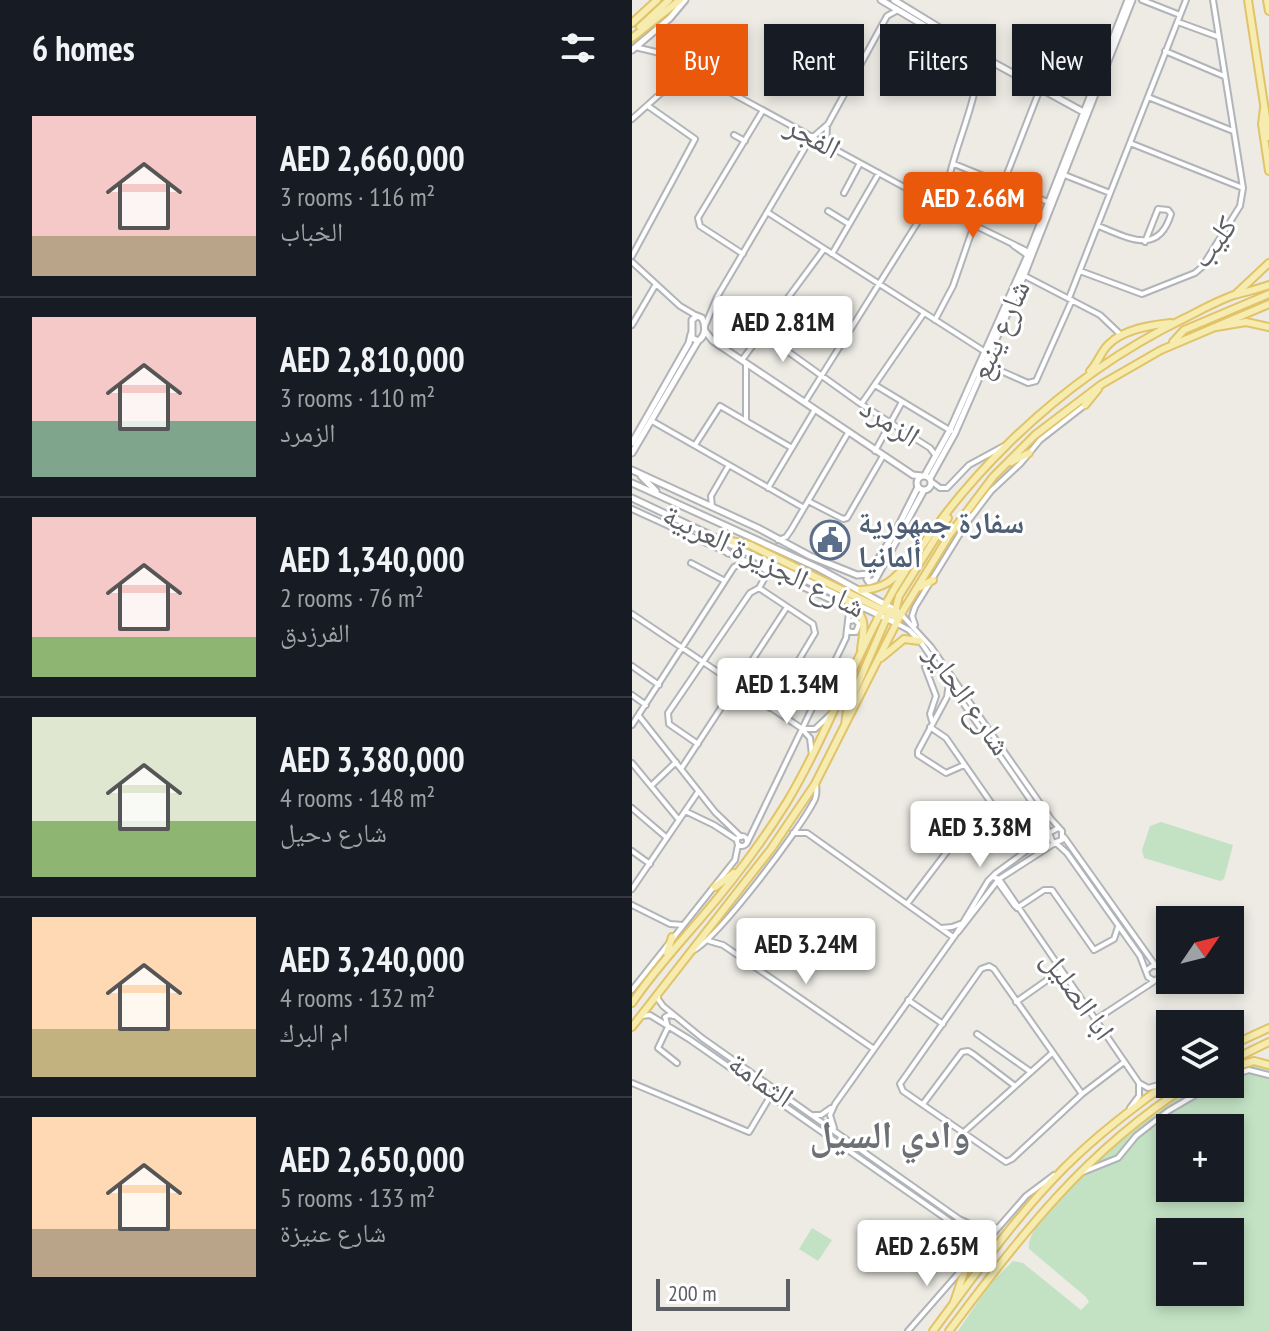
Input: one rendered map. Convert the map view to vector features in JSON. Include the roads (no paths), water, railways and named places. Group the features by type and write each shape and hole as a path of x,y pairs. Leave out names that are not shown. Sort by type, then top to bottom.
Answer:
{"main road":[{"path":"632,23 657,0"},
{"path":"634,36 669,0"},
{"path":"634,36 683,0"},
{"path":"1248,0 1267,108 1269,137"},
{"path":"1267,0 1269,11"},
{"path":"1267,108 1262,124 1269,171"},
{"path":"1234,295 1269,263"},
{"path":"1081,380 1174,323 1234,295 1269,285"},
{"path":"1171,345 1184,330 1269,294"},
{"path":"917,589 950,534 1004,466 1048,424 1102,384 1171,345 1269,304"},
{"path":"1212,327 1246,322 1269,327"},
{"path":"861,590 892,581 926,536 1004,446 1081,380 1110,343 1135,328 1174,323"},
{"path":"1085,405 1102,384"},
{"path":"1004,466 1029,453"},
{"path":"632,1003 667,955 701,919 786,802 860,659 956,502"},
{"path":"845,728 846,712 889,613 942,520"},
{"path":"632,1027 771,849 815,784 896,623 889,613 750,545 722,539"},
{"path":"889,613 917,589 933,580"},
{"path":"846,600 862,615 865,623 860,659"},
{"path":"881,658 904,639 920,641"},
{"path":"715,887 742,865"},
{"path":"667,955 674,936"},
{"path":"1244,1040 1269,1026"},
{"path":"1244,1054 1269,1042"},
{"path":"1244,1064 1254,1061 1269,1065"},
{"path":"933,1331 1009,1231 1063,1169 1129,1110 1156,1092"},
{"path":"949,1331 1023,1235 1074,1176 1137,1120 1169,1098"},
{"path":"954,1303 967,1264"}],"street":[{"path":"634,49 683,0"},
{"path":"894,0 930,24"},
{"name":"شارع ينبع","path":"1086,113 1130,0"},
{"name":"شارع ينبع","path":"927,478 952,432 1022,274 1130,0"},
{"path":"1142,0 1180,15"},
{"path":"982,363 1028,383 1036,381 1071,299 1186,0"},
{"name":"كليب","path":"1080,271 1142,294 1195,273 1202,267 1240,206 1243,188 1213,0"},
{"path":"883,1 922,24"},
{"path":"883,1 887,16"},
{"path":"826,144 828,124 887,16 898,10"},
{"path":"1178,22 1219,37"},
{"path":"648,36 649,45 656,52"},
{"name":"الفجر","path":"634,49 656,52"},
{"path":"1165,51 1224,76"},
{"path":"632,119 659,96"},
{"name":"الفجر","path":"737,96 1030,254"},
{"path":"946,209 948,186 972,96"},
{"path":"1003,184 1037,96"},
{"path":"1055,96 1086,113"},
{"path":"1148,97 1233,131"},
{"path":"1075,107 1088,102"},
{"path":"632,256 695,139 648,106"},
{"path":"743,254 697,223 763,110"},
{"path":"632,443 699,340 717,297 812,137 828,124"},
{"path":"734,135 745,141"},
{"path":"1130,143 1243,188"},
{"path":"844,193 860,163"},
{"path":"954,164 1050,203"},
{"path":"832,254 879,173"},
{"path":"1062,174 1111,193"},
{"path":"804,404 933,202 948,186"},
{"path":"1098,226 1145,242 1155,238 1169,220 1171,214 1165,208 1157,211 1145,242"},
{"path":"828,211 849,224"},
{"path":"767,212 987,353"},
{"path":"935,320 947,300 974,225"},
{"path":"746,420 743,363 824,249"},
{"path":"632,262 680,306 691,322 689,343 632,453"},
{"path":"1022,274 1100,315 1122,335"},
{"path":"632,325 656,284"},
{"path":"691,322 717,297"},
{"path":"680,306 698,316 713,341 743,363 875,451 913,475 927,478 937,487 947,488 969,465 1004,446"},
{"path":"861,404 924,313"},
{"path":"1110,343 1114,335 1112,329"},
{"name":"الزمرد","path":"762,333 861,404 930,448 936,457"},
{"path":"691,334 699,340 713,341"},
{"path":"875,385 952,432"},
{"path":"875,451 902,402"},
{"path":"917,630 913,612 981,503 1044,436 1085,405"},
{"path":"695,446 720,406 792,448"},
{"path":"768,488 814,411"},
{"path":"649,419 804,508"},
{"name":"شارع ينبع","path":"927,478 952,432"},
{"path":"778,540 786,537 791,530 848,433"},
{"path":"808,501 843,519 847,518 883,456"},
{"path":"712,507 711,496 729,465"},
{"name":"شارع الجزيرة العربية","path":"632,470 798,550 857,575 869,574 867,580 873,582 920,486"},
{"path":"639,474 667,499"},
{"path":"913,475 920,486"},
{"path":"920,486 930,487 927,478"},
{"path":"920,486 927,478"},
{"name":"شارع الجزيرة العربية","path":"632,483 818,568 861,590 889,613"},
{"name":"شارع الجزيرة العربية","path":"632,498 846,600 889,613"},
{"name":"شارع الجزيرة العربية","path":"632,509 842,605 848,610 849,621"},
{"path":"790,546 791,530"},
{"path":"743,533 770,535"},
{"path":"710,534 730,554 735,562 734,567"},
{"path":"798,550 818,568"},
{"path":"691,563 725,581"},
{"path":"632,725 734,567 739,563 774,566"},
{"path":"698,744 669,724 667,715 750,593 759,588 768,572"},
{"path":"759,588 813,624 815,633 770,708"},
{"path":"681,769 787,607"},
{"name":"شارع الحاير","path":"889,613 917,630 1064,837"},
{"path":"632,614 801,728 810,738 812,755"},
{"path":"685,811 740,839 747,839 747,843 846,638 849,621 857,620 860,626 857,631 849,631"},
{"name":"شارع الحاير","path":"896,623 920,641 1043,818 1049,839 1056,843"},
{"path":"632,666 659,685"},
{"path":"925,667 936,696 930,714 931,725 944,736 1019,843 1032,848"},
{"path":"949,683 947,697 918,751 920,758 946,773 964,765"},
{"path":"632,695 646,705"},
{"path":"947,697 960,698"},
{"path":"801,728 815,729 833,712"},
{"path":"639,716 698,792 740,839"},
{"path":"651,786 676,762"},
{"path":"632,763 679,820"},
{"path":"690,952 708,941 718,930 802,820 814,802 815,784"},
{"path":"632,889 698,792"},
{"path":"632,808 667,838"},
{"path":"907,904 950,846 997,811"},
{"path":"802,820 807,833 954,935"},
{"path":"632,990 736,858 740,839 755,828"},
{"path":"954,935 996,878 1058,828"},
{"path":"792,833 807,833"},
{"path":"836,1132 830,1115 835,1104 996,878 1064,837 1156,966 1147,971 1137,990"},
{"path":"1019,843 1019,857"},
{"path":"1056,843 1067,853 1154,981 1095,1020"},
{"path":"632,851 650,864"},
{"path":"989,890 1004,890 1007,873"},
{"name":"ابا الصليل","path":"996,878 1139,1083"},
{"path":"1017,908 1049,889 1091,948 1098,950 1114,939 1128,940"},
{"path":"632,905 670,924 683,925"},
{"path":"940,927 952,927 962,922"},
{"path":"670,924 674,936"},
{"path":"1114,939 1118,925"},
{"path":"718,930 718,938 723,945"},
{"path":"708,941 723,945 874,1049"},
{"path":"1082,1094 993,968 985,966 900,1084 901,1089 999,1159 1009,1161 1082,1094 1124,1062"},
{"path":"1016,1002 1061,971"},
{"name":"الثمامة","path":"659,990 659,1001 676,1017 974,1227"},
{"path":"908,1000 943,1024"},
{"name":"الثمامة","path":"639,1017 648,1014 771,1095 964,1232"},
{"path":"676,1017 666,1016 668,1027 658,1048 677,1063"},
{"path":"977,1034 1031,1072"},
{"path":"923,1104 962,1052 973,1054 1015,1086"},
{"path":"964,1132 1052,1053"},
{"path":"1244,1072 1269,1075"},
{"path":"632,1083 749,1132 771,1095"},
{"path":"1139,1083 1148,1088 1156,1086"},
{"path":"1129,1110 1140,1094 1139,1083"},
{"path":"1074,1176 1116,1160 1136,1136 1190,1098"},
{"path":"811,1115 821,1115 835,1104"},
{"path":"908,1331 1028,1194 1063,1169"},
{"path":"964,1232 976,1238 978,1232 974,1227"},
{"path":"974,1227 988,1231 999,1227"},
{"path":"964,1232 972,1244 974,1256"}],"place":[{"name":"سفارة جمهورية ألمانيا","path":"830,540"}],"district":[{"name":"وادي السيل","path":"890,1135"}]}
